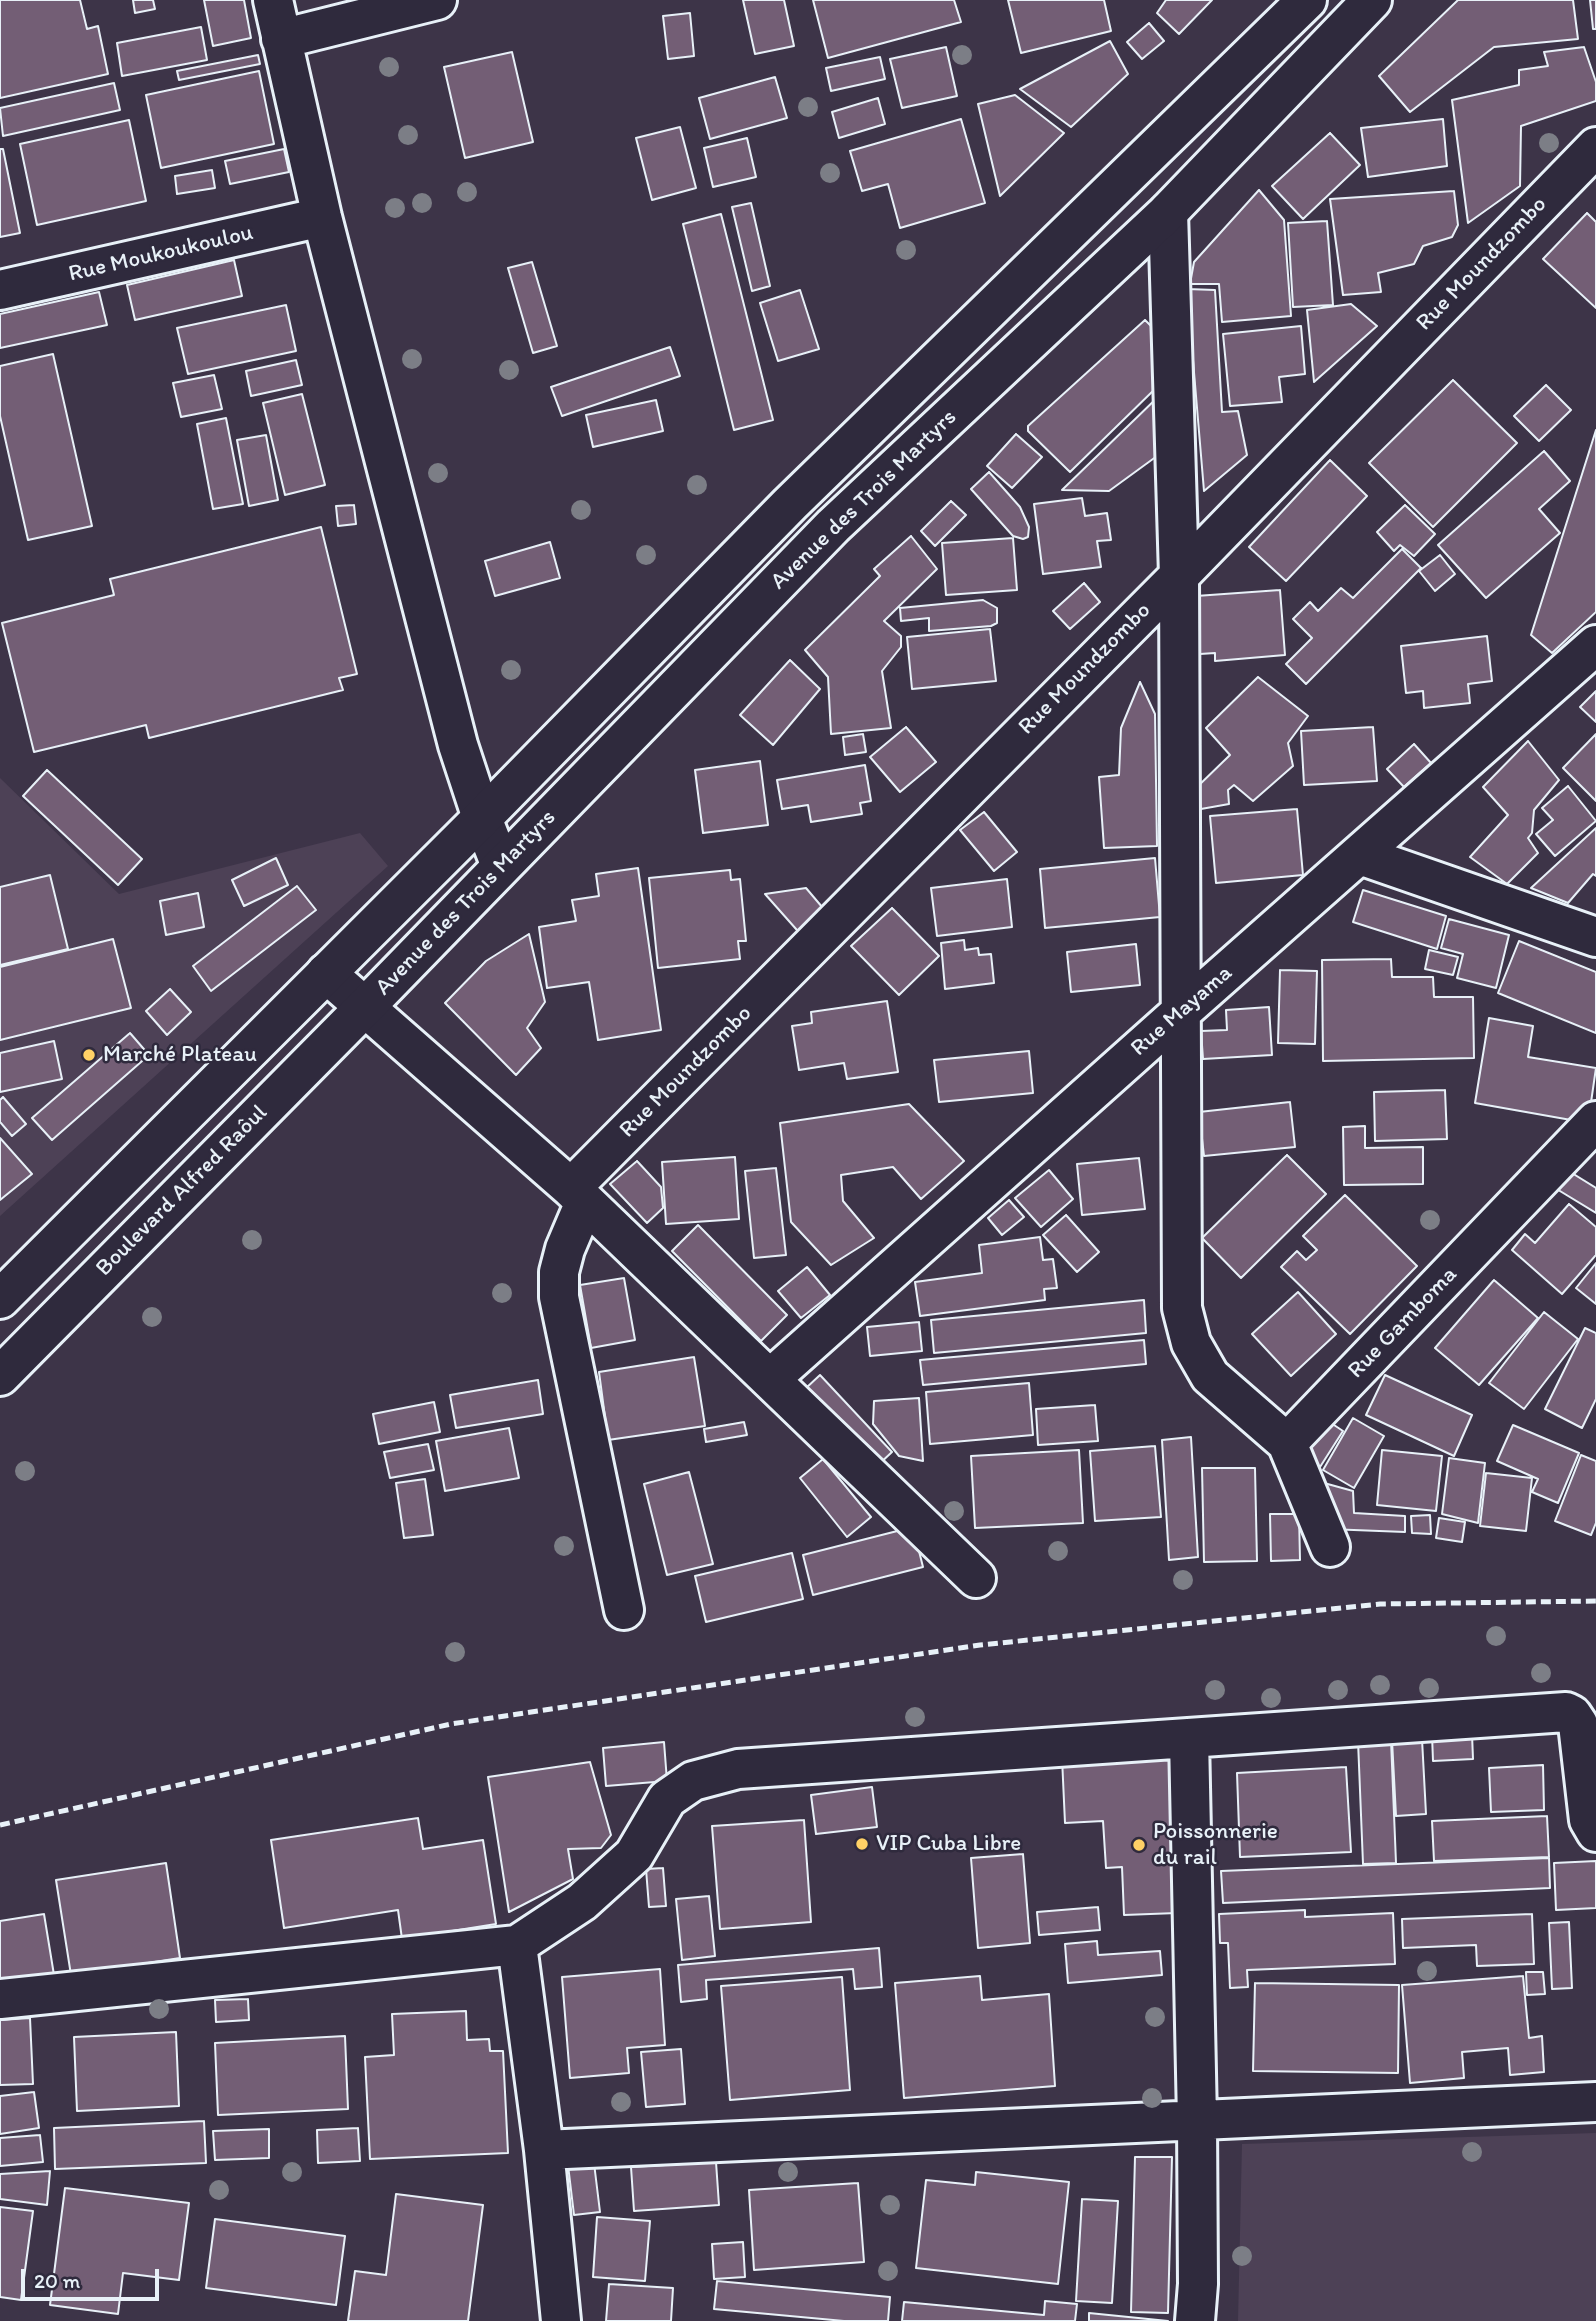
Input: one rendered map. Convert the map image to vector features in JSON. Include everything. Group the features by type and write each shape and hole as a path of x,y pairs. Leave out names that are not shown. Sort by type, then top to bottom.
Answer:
{"street":[{"path":"274,0 322,217 458,745 501,866"},
{"path":"282,39 437,0"},
{"name":"Avenue des Trois Martyrs","path":"326,973 790,504 1307,0"},
{"name":"Avenue des Trois Martyrs","path":"365,1007 833,526 1168,212 1372,0"},
{"name":"Rue Moundzombo","path":"578,1195 978,776 1179,576 1596,147"},
{"path":"1168,212 1179,576 1182,1308 1191,1343 1209,1376 1287,1443 1330,1546"},
{"name":"Rue Moukoukoulou","path":"0,290 322,217"},
{"name":"Rue Mayama","path":"770,1379 1596,645"},
{"path":"1360,855 1596,937"},
{"path":"0,1299 326,973 578,1195 976,1578"},
{"name":"Boulevard Alfred Raôul","path":"0,1376 365,1007"},
{"name":"Rue Gamboma","path":"1287,1443 1596,1121"},
{"path":"578,1195 559,1272 559,1297 624,1610"},
{"path":"0,1999 517,1945 582,1902 634,1854 667,1799 693,1780 738,1769 1566,1712 1572,1715 1578,1724 1588,1820 1596,1832"},
{"path":"1189,1738 1197,2120 1198,2284 1195,2321"},
{"path":"517,1945 544,2150 561,2321"},
{"path":"544,2150 1596,2102"}],"shaded area":[{"name":"Marché Plateau","path":"0,778 119,894 360,833 388,866 0,1216"},
{"path":"1596,2133 1596,2321 1238,2321 1242,2144"}],"building":[{"path":"0,0 80,0 87,29 98,26 108,74 0,98"},
{"path":"133,0 153,0 155,9 135,13"},
{"path":"204,0 244,0 251,38 213,46"},
{"path":"743,0 784,0 794,46 755,54"},
{"path":"813,0 954,0 961,22 828,58"},
{"path":"1008,0 1104,0 1111,31 1021,53"},
{"path":"1166,0 1212,0 1179,34 1157,13"},
{"path":"1458,0 1573,0 1578,39 1494,47 1410,112 1379,76"},
{"path":"1590,0 1596,0 1596,29 1593,29"},
{"path":"690,13 694,56 668,59 663,16"},
{"path":"1149,23 1164,41 1142,59 1127,42"},
{"path":"201,27 207,60 122,76 117,43"},
{"path":"1110,41 1128,74 1071,127 1020,89"},
{"path":"946,47 957,96 902,108 890,59"},
{"path":"1584,47 1596,82 1596,101 1521,126 1520,186 1468,223 1452,100 1519,85 1519,70 1548,66 1544,52"},
{"path":"512,52 533,142 465,158 444,67"},
{"path":"258,55 260,64 179,80 177,71"},
{"path":"880,57 885,79 831,91 826,68"},
{"path":"259,71 274,144 161,168 146,95"},
{"path":"775,77 787,118 710,139 699,98"},
{"path":"114,83 120,110 3,136 0,108"},
{"path":"1015,95 1064,133 1000,196 978,104"},
{"path":"878,98 885,124 839,138 832,112"},
{"path":"961,119 985,203 900,228 888,184 862,191 850,151"},
{"path":"1443,119 1447,166 1368,177 1361,128"},
{"path":"129,120 146,201 37,225 20,144"},
{"path":"680,127 696,188 652,200 636,138"},
{"path":"1330,133 1360,165 1303,219 1272,186"},
{"path":"747,138 756,177 713,187 704,148"},
{"path":"0,149 3,149 20,233 0,237"},
{"path":"284,149 289,172 230,184 225,161"},
{"path":"212,170 215,188 177,194 175,176"},
{"path":"1259,190 1284,220 1291,316 1222,322 1219,284 1190,284 1194,262"},
{"path":"1454,191 1458,225 1452,237 1423,246 1414,264 1378,273 1381,292 1343,295 1330,199"},
{"path":"751,203 770,286 752,291 732,207"},
{"path":"1587,213 1596,222 1596,308 1543,259"},
{"path":"721,214 773,420 734,430 683,224"},
{"path":"1327,221 1333,305 1293,307 1288,223"},
{"path":"234,260 242,296 135,320 127,285"},
{"path":"532,262 557,346 533,353 508,268"},
{"path":"1187,289 1215,290 1222,412 1238,411 1247,455 1204,491"},
{"path":"800,290 819,349 778,361 760,303"},
{"path":"99,292 107,325 0,348 0,314"},
{"path":"1351,304 1377,326 1314,382 1307,310"},
{"path":"286,305 296,351 188,374 177,328"},
{"path":"1145,320 1154,329 1157,387 1070,472 1028,431 1028,426"},
{"path":"1301,326 1305,374 1279,377 1282,402 1230,406 1223,334"},
{"path":"670,347 680,376 562,416 551,387"},
{"path":"53,354 92,526 28,540 0,416 0,366"},
{"path":"296,360 302,385 251,396 246,371"},
{"path":"214,375 222,409 181,417 173,383"},
{"path":"1453,380 1517,443 1433,527 1369,463"},
{"path":"1546,385 1571,410 1539,441 1514,416"},
{"path":"302,394 325,485 285,495 263,403"},
{"path":"1161,394 1168,448 1109,491 1062,490"},
{"path":"656,400 663,431 593,447 586,415"},
{"path":"226,418 243,504 213,509 197,424"},
{"path":"1596,430 1596,612 1552,653 1531,635"},
{"path":"1016,434 1042,457 1012,488 987,466"},
{"path":"266,435 278,500 249,506 237,440"},
{"path":"1544,451 1570,481 1539,509 1560,533 1486,598 1438,545"},
{"path":"1330,460 1367,496 1286,581 1249,547"},
{"path":"989,472 1020,507 1029,527 1028,537 1023,539 1013,536 971,489"},
{"path":"1082,498 1085,516 1107,513 1111,540 1097,541 1101,567 1043,574 1034,504"},
{"path":"951,501 966,515 935,546 921,531"},
{"path":"354,505 356,524 338,526 336,506"},
{"path":"1405,505 1435,534 1414,556 1400,545 1394,551 1377,532"},
{"path":"321,527 357,674 339,678 343,690 149,738 146,725 34,752 2,623 114,595 110,579"},
{"path":"911,536 937,569 884,621 901,636 901,647 882,671 891,728 831,734 828,677 805,650 880,576 874,569"},
{"path":"1013,538 1017,590 946,595 942,543"},
{"path":"550,542 560,578 495,596 485,561"},
{"path":"1402,549 1421,568 1306,684 1286,664 1312,638 1293,619 1310,602 1318,611 1341,588 1353,598"},
{"path":"1440,555 1455,574 1435,591 1419,571"},
{"path":"1084,583 1100,602 1070,629 1053,611"},
{"path":"1280,590 1285,655 1215,661 1215,653 1200,654 1196,596"},
{"path":"983,600 997,608 997,623 991,626 929,631 929,618 901,621 900,608"},
{"path":"990,629 996,681 912,689 907,637"},
{"path":"1487,636 1492,681 1468,684 1470,703 1424,708 1423,691 1406,693 1401,646"},
{"path":"790,660 820,689 773,745 740,715"},
{"path":"1258,677 1308,716 1288,743 1293,766 1253,801 1234,785 1228,790 1229,804 1201,809 1196,788 1230,755 1206,728"},
{"path":"1140,682 1155,714 1157,846 1104,848 1099,777 1119,775 1121,728"},
{"path":"1596,691 1596,722 1580,707"},
{"path":"906,727 936,762 900,792 870,757"},
{"path":"1373,727 1377,781 1304,785 1301,731"},
{"path":"863,734 866,752 845,755 843,737"},
{"path":"1596,734 1596,801 1563,768"},
{"path":"1528,741 1559,780 1534,810 1532,833 1528,838 1538,853 1507,884 1470,857 1508,815 1483,787"},
{"path":"1414,744 1431,763 1404,787 1387,769"},
{"path":"760,761 768,825 703,833 695,770"},
{"path":"865,765 871,801 860,803 862,814 811,822 808,805 782,809 777,780"},
{"path":"47,770 142,859 118,885 23,796"},
{"path":"1568,786 1596,821 1555,856 1536,834 1553,820 1542,808"},
{"path":"1297,809 1303,875 1216,883 1210,816"},
{"path":"984,812 1017,852 994,871 960,830"},
{"path":"1596,828 1596,876 1593,874 1568,903 1531,888"},
{"path":"276,858 288,885 244,906 232,880"},
{"path":"1155,858 1160,917 1045,928 1040,869"},
{"path":"638,868 661,1030 598,1040 589,982 547,988 539,927 576,921 572,900 599,896 596,874"},
{"path":"730,870 731,880 740,879 746,941 738,941 740,959 658,968 649,878"},
{"path":"50,875 68,949 0,965 0,887"},
{"path":"1007,879 1012,927 937,936 931,888"},
{"path":"297,886 316,910 211,991 193,966"},
{"path":"806,888 828,914 804,938 765,894"},
{"path":"1363,890 1446,916 1437,949 1353,922"},
{"path":"198,893 204,927 166,935 160,901"},
{"path":"892,908 939,956 899,995 851,946"},
{"path":"1449,919 1509,935 1496,988 1457,978 1463,954 1441,948"},
{"path":"529,934 545,1002 527,1028 541,1048 516,1075 445,1003 486,961"},
{"path":"113,939 131,1008 0,1040 0,967"},
{"path":"964,940 965,950 978,948 979,955 991,954 994,983 945,989 941,943"},
{"path":"1519,941 1596,972 1596,1033 1498,993"},
{"path":"1136,944 1140,985 1071,992 1067,952"},
{"path":"1429,950 1458,957 1453,975 1425,969"},
{"path":"1391,959 1392,977 1433,977 1434,997 1473,997 1474,1058 1323,1061 1322,960"},
{"path":"1280,970 1317,971 1315,1044 1278,1043"},
{"path":"170,989 191,1012 167,1035 146,1011"},
{"path":"887,1001 898,1072 847,1079 844,1063 799,1070 792,1026 812,1023 811,1012"},
{"path":"1269,1007 1272,1055 1203,1059 1201,1031 1227,1030 1226,1010"},
{"path":"1489,1018 1533,1026 1528,1057 1596,1068 1588,1123 1475,1103"},
{"path":"130,1033 149,1055 52,1140 32,1118"},
{"path":"54,1041 62,1079 0,1092 0,1053"},
{"path":"1029,1051 1033,1093 939,1102 934,1060"},
{"path":"1445,1090 1447,1139 1375,1141 1374,1092"},
{"path":"3,1097 26,1124 12,1136 0,1122 0,1100"},
{"path":"1290,1102 1295,1147 1204,1156 1199,1112"},
{"path":"909,1104 964,1161 921,1199 893,1167 841,1175 843,1201 874,1238 831,1265 791,1222 780,1123"},
{"path":"1365,1126 1365,1148 1423,1147 1423,1184 1344,1185 1343,1127"},
{"path":"0,1138 32,1174 0,1200"},
{"path":"1287,1155 1326,1194 1241,1278 1202,1238"},
{"path":"735,1157 739,1219 666,1224 662,1162"},
{"path":"1139,1158 1145,1209 1082,1215 1077,1164"},
{"path":"637,1161 661,1187 663,1208 647,1223 610,1184"},
{"path":"776,1168 786,1255 754,1258 745,1171"},
{"path":"1049,1170 1073,1199 1041,1227 1015,1198"},
{"path":"1567,1170 1596,1188 1596,1213 1555,1188"},
{"path":"1345,1195 1417,1266 1350,1334 1281,1267 1297,1251 1306,1260 1317,1250 1303,1236"},
{"path":"1009,1200 1024,1217 1002,1235 988,1218"},
{"path":"1569,1204 1596,1227 1596,1255 1562,1294 1512,1250 1525,1234 1535,1243"},
{"path":"1066,1215 1099,1252 1077,1272 1043,1235"},
{"path":"698,1225 787,1315 761,1341 672,1251"},
{"path":"1040,1237 1043,1260 1053,1259 1057,1288 1044,1289 1045,1300 920,1316 915,1282 982,1273 979,1245"},
{"path":"1596,1263 1596,1304 1576,1288"},
{"path":"807,1267 830,1295 801,1318 778,1291"},
{"path":"624,1278 635,1340 591,1348 580,1285"},
{"path":"1494,1280 1538,1318 1479,1385 1435,1348"},
{"path":"1298,1292 1336,1334 1291,1376 1252,1334"},
{"path":"1144,1300 1146,1333 934,1353 931,1320"},
{"path":"1544,1312 1578,1339 1524,1409 1489,1383"},
{"path":"919,1322 922,1351 870,1356 867,1327"},
{"path":"1585,1328 1596,1333 1596,1399 1582,1428 1545,1409"},
{"path":"1144,1340 1146,1364 923,1385 920,1360"},
{"path":"694,1357 705,1426 608,1440 599,1372"},
{"path":"820,1375 892,1452 877,1466 805,1389"},
{"path":"1385,1375 1472,1415 1454,1456 1366,1415"},
{"path":"538,1380 543,1414 456,1428 450,1395"},
{"path":"1029,1383 1033,1435 930,1444 926,1392"},
{"path":"919,1398 923,1461 899,1456 873,1424 874,1401"},
{"path":"434,1402 440,1432 379,1444 373,1414"},
{"path":"1095,1405 1098,1441 1038,1445 1036,1409"},
{"path":"1353,1418 1384,1436 1354,1488 1323,1470"},
{"path":"1328,1421 1343,1431 1320,1467 1304,1457"},
{"path":"744,1422 747,1435 706,1442 704,1429"},
{"path":"1513,1425 1579,1453 1558,1503 1532,1492 1538,1479 1497,1461"},
{"path":"509,1428 519,1478 445,1491 436,1441"},
{"path":"1191,1437 1198,1557 1169,1560 1162,1440"},
{"path":"428,1444 434,1470 390,1478 384,1452"},
{"path":"1155,1446 1161,1517 1095,1521 1090,1451"},
{"path":"1079,1450 1083,1523 975,1528 971,1456"},
{"path":"1382,1450 1442,1456 1436,1511 1377,1505"},
{"path":"1581,1455 1596,1461 1596,1523 1591,1535 1555,1521"},
{"path":"1449,1458 1485,1463 1478,1523 1442,1514"},
{"path":"823,1459 871,1517 847,1537 800,1478"},
{"path":"1202,1468 1255,1468 1257,1561 1204,1562"},
{"path":"689,1472 713,1564 667,1575 644,1484"},
{"path":"1486,1473 1532,1478 1526,1531 1480,1526"},
{"path":"425,1479 433,1535 404,1538 396,1483"},
{"path":"1324,1483 1353,1491 1354,1513 1405,1516 1405,1532 1328,1529 1313,1491"},
{"path":"1270,1514 1299,1514 1300,1560 1271,1561"},
{"path":"1430,1515 1431,1534 1412,1533 1411,1516"},
{"path":"1439,1518 1465,1522 1462,1542 1436,1538"},
{"path":"913,1527 923,1567 813,1595 803,1555"},
{"path":"792,1553 803,1599 706,1622 695,1576"},
{"path":"1472,1734 1473,1759 1433,1761 1432,1735"},
{"path":"1422,1739 1426,1814 1396,1816 1392,1740"},
{"path":"1391,1740 1396,1863 1363,1864 1358,1741"},
{"path":"664,1742 667,1781 606,1786 603,1748"},
{"name":"Poissonnerie du rail","path":"1170,1754 1177,1913 1124,1915 1122,1867 1106,1868 1103,1821 1065,1823 1062,1758"},
{"path":"590,1762 611,1835 601,1848 568,1849 573,1879 509,1912 488,1777"},
{"path":"1543,1765 1544,1810 1491,1812 1489,1768"},
{"path":"1346,1767 1351,1852 1240,1857 1237,1773"},
{"path":"872,1787 877,1827 816,1834 811,1795"},
{"path":"1547,1816 1549,1857 1434,1861 1432,1821"},
{"path":"418,1818 423,1849 483,1840 496,1924 402,1939 398,1910 284,1928 271,1840"},
{"path":"804,1820 811,1922 720,1929 712,1826"},
{"path":"1023,1854 1030,1943 978,1948 971,1858"},
{"path":"1549,1858 1550,1888 1223,1903 1221,1871"},
{"path":"1596,1861 1596,1908 1556,1910 1554,1863"},
{"path":"166,1863 180,1958 71,1975 56,1880"},
{"path":"663,1868 666,1906 649,1907 646,1869"},
{"path":"709,1896 715,1956 682,1960 676,1899"},
{"path":"1098,1907 1100,1930 1039,1935 1037,1912"},
{"path":"1305,1910 1305,1917 1393,1913 1395,1964 1247,1970 1248,1987 1230,1988 1228,1943 1220,1943 1219,1914"},
{"path":"44,1914 54,1975 0,1983 0,1921"},
{"path":"1532,1914 1534,1964 1477,1966 1476,1945 1403,1948 1402,1919"},
{"path":"1569,1922 1572,1988 1552,1989 1549,1923"},
{"path":"1097,1941 1098,1955 1160,1951 1162,1975 1068,1983 1065,1944"},
{"path":"879,1948 882,1987 855,1989 853,1969 706,1980 707,1999 681,2002 678,1965"},
{"path":"660,1969 665,2045 627,2048 629,2073 570,2078 562,1977"},
{"path":"1526,1972 1543,1972 1545,1994 1527,1995"},
{"path":"980,1976 982,2000 1049,1994 1055,2086 904,2098 895,1983"},
{"path":"1523,1976 1529,2038 1542,2036 1544,2072 1510,2075 1508,2048 1462,2052 1464,2078 1410,2083 1402,1985"},
{"path":"842,1977 850,2090 730,2100 721,1986"},
{"path":"1255,1983 1399,1985 1398,2073 1253,2071"},
{"path":"248,1999 249,2020 216,2022 215,2000"},
{"path":"466,2011 467,2040 489,2039 490,2051 503,2051 508,2153 370,2159 365,2057 394,2055 392,2014"},
{"path":"30,2018 33,2084 0,2085 0,2020"},
{"path":"176,2032 179,2106 77,2111 74,2037"},
{"path":"345,2036 348,2109 218,2115 215,2043"},
{"path":"681,2049 685,2104 646,2107 641,2052"},
{"path":"34,2092 39,2128 0,2134 0,2096"},
{"path":"204,2121 206,2163 55,2169 54,2128"},
{"path":"358,2128 360,2161 318,2163 317,2130"},
{"path":"269,2129 269,2158 215,2160 213,2131"},
{"path":"40,2135 43,2162 0,2166 0,2138"},
{"path":"1135,2157 1172,2157 1168,2313 1131,2312"},
{"path":"716,2162 719,2205 634,2211 631,2167"},
{"path":"594,2163 600,2212 574,2215 568,2165"},
{"path":"50,2171 47,2205 0,2199 0,2174"},
{"path":"976,2172 1069,2182 1058,2284 916,2268 926,2180 975,2185"},
{"path":"858,2183 864,2262 754,2270 749,2190"},
{"path":"65,2188 189,2203 179,2280 123,2273 118,2314 50,2305"},
{"path":"396,2194 483,2205 468,2321 348,2321 355,2271 386,2275"},
{"path":"1082,2199 1118,2201 1112,2303 1076,2301"},
{"path":"0,2207 33,2211 21,2300 0,2297"},
{"path":"597,2217 650,2221 645,2281 593,2277"},
{"path":"215,2219 345,2236 336,2305 206,2288"},
{"path":"743,2242 745,2277 714,2279 712,2244"},
{"path":"717,2281 890,2297 888,2321 844,2321 714,2309"},
{"path":"609,2284 673,2288 671,2321 606,2321"},
{"path":"1045,2301 1077,2304 1075,2321 902,2321 904,2302 1044,2315"},
{"path":"1089,2313 1168,2321 1089,2321"}],"railway":[{"path":"0,1825 451,1724 980,1645 1380,1604 1596,1601"}],"place":[{"name":"Marché Plateau","path":"89,1055"},
{"name":"VIP Cuba Libre","path":"862,1844"},
{"name":"Poissonnerie du rail","path":"1139,1845"}]}
